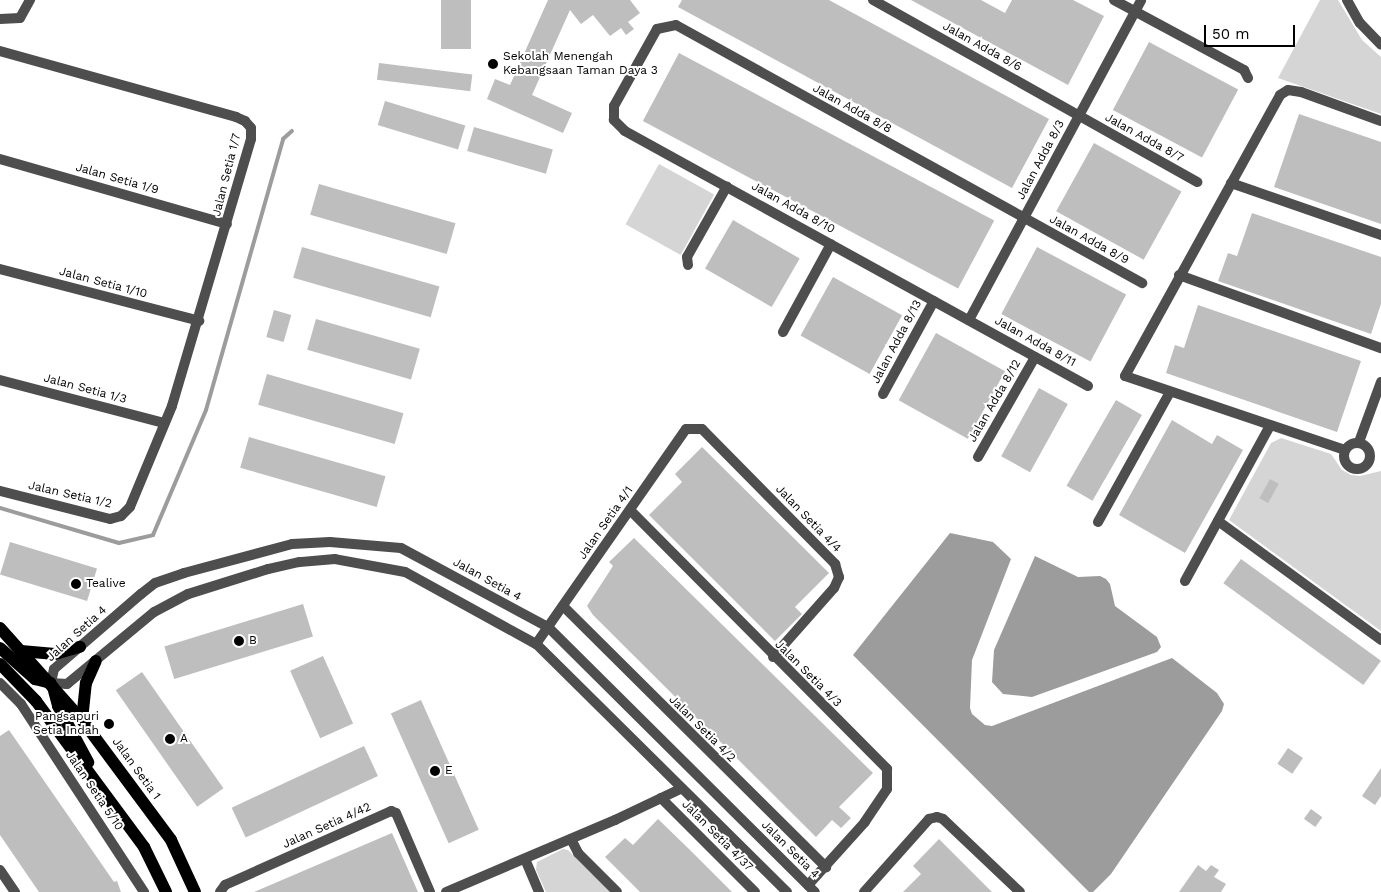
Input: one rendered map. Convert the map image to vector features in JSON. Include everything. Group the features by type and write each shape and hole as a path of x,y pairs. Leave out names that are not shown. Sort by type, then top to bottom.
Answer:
{"main road":[{"name":"Jalan Setia 1","path":"0,628 82,720 171,840 195,892"},
{"path":"21,651 54,654 80,647"},
{"path":"0,648 35,679 51,683 58,706 102,791"},
{"path":"82,720 86,683 96,661"},
{"path":"0,664 36,701 144,847 166,892"}],"street":[{"path":"0,19 20,18 30,0"},
{"name":"Jalan Adda 8/6","path":"873,0 1079,116"},
{"path":"1114,0 1244,70 1248,78"},
{"name":"Jalan Adda 8/3","path":"969,320 1141,0"},
{"path":"1350,3 1360,23 1381,45"},
{"name":"Jalan Adda 8/10","path":"666,25 657,29 612,112 617,125 969,320"},
{"name":"Jalan Adda 8/8","path":"666,25 676,25 1024,218"},
{"name":"Jalan Setia 1/7","path":"0,51 245,121 251,128 251,140 228,224 199,321 164,423"},
{"path":"1345,450 1125,376 1280,95 1288,90 1381,121"},
{"name":"Jalan Adda 8/7","path":"1079,116 1197,182"},
{"name":"Jalan Setia 1/9","path":"0,159 228,224"},
{"path":"1231,183 1381,235"},
{"path":"688,265 687,257 727,186"},
{"name":"Jalan Adda 8/9","path":"1024,218 1142,283"},
{"path":"783,332 831,244"},
{"name":"Jalan Setia 1/10","path":"0,269 199,321"},
{"path":"1179,275 1381,348"},
{"name":"Jalan Adda 8/13","path":"883,394 934,301"},
{"name":"Jalan Adda 8/11","path":"969,320 1088,386"},
{"name":"Jalan Adda 8/12","path":"978,457 1035,357"},
{"name":"Jalan Setia 1/3","path":"0,380 164,423"},
{"path":"1359,442 1381,382"},
{"path":"1098,522 1170,392"},
{"name":"Jalan Setia 1/2","path":"0,491 110,519 121,516 130,507 146,475 164,423"},
{"path":"1185,581 1270,426"},
{"name":"Jalan Setia 4/1","path":"536,644 686,429 702,429"},
{"name":"Jalan Setia 4/4","path":"702,429 835,564 839,577 834,588 773,657"},
{"path":"1359,442 1368,448 1371,458 1366,466 1355,469 1346,463 1345,450 1350,445 1359,442"},
{"path":"1371,458 1381,461"},
{"name":"Jalan Setia 4/3","path":"630,510 773,657 887,769 887,788 865,822 826,867 812,889"},
{"path":"1218,521 1381,640"},
{"name":"Jalan Setia 4","path":"787,892 536,644 405,572 334,559 299,562 268,569 188,594 154,612 67,684 51,683 54,670 155,583 292,544 330,542 401,548 548,627 812,889"},
{"name":"Jalan Setia 4/2","path":"563,606 826,867"},
{"name":"Jalan Setia 5/10","path":"0,684 21,704 144,892"},
{"path":"446,892 571,839 682,788"},
{"name":"Jalan Setia 4/37","path":"661,798 755,892"},
{"name":"Jalan Setia 4/42","path":"220,892 225,884 391,811 396,813 430,892"},
{"path":"864,892 929,819 936,817 943,818 1020,892"},
{"path":"571,839 578,853 617,892"},
{"path":"525,859 539,892"},
{"path":"0,870 14,892"}],"shaded area":[{"path":"1320,0 1338,0 1362,40 1381,57 1381,114 1278,78"},
{"path":"659,164 714,195 681,255 626,224"},
{"path":"1281,438 1331,454 1342,470 1351,475 1360,476 1381,471 1381,631 1229,520 1271,443"},
{"path":"950,533 993,542 1011,559 972,660 970,708 972,714 985,725 992,726 1172,658 1217,693 1224,704 1222,711 1111,874 1093,892 1089,892 853,655"},
{"path":"1035,556 1078,577 1100,576 1106,579 1110,584 1115,606 1157,637 1161,647 1157,652 1032,697 1003,694 992,682 994,650"},
{"path":"563,849 568,850 610,892 546,892 536,870 537,862"}],"building":[{"path":"441,0 471,0 471,49 441,49"},
{"path":"548,0 630,0 640,13 628,22 634,29 626,35 621,28 610,36 593,15 581,24 570,10 532,95 572,113 563,133 487,99 495,79 510,85"},
{"path":"682,0 829,0 1049,119 1012,188 678,7"},
{"path":"911,0 981,0 1005,13 1012,0 1073,0 1104,16 1068,85"},
{"path":"1149,42 1238,89 1202,157 1113,110"},
{"path":"679,53 994,221 958,289 643,121"},
{"path":"379,63 472,74 470,91 377,80"},
{"path":"385,101 465,126 458,149 378,125"},
{"path":"1299,114 1381,142 1381,224 1274,187"},
{"path":"474,127 553,150 546,174 467,151"},
{"path":"1094,143 1181,191 1144,260 1056,211"},
{"path":"319,184 455,223 447,254 310,215"},
{"path":"1252,213 1381,257 1381,304 1371,334 1218,281 1228,253 1237,256"},
{"path":"733,220 800,258 772,307 705,268"},
{"path":"302,247 439,286 431,317 293,278"},
{"path":"1037,247 1126,294 1090,362 1001,314"},
{"path":"833,277 902,315 870,374 801,336"},
{"path":"1198,305 1361,361 1337,432 1166,373 1175,345 1184,348"},
{"path":"274,310 291,315 284,342 266,337"},
{"path":"316,319 420,349 411,380 307,350"},
{"path":"936,333 1005,371 968,439 899,400"},
{"path":"267,374 403,413 395,444 258,405"},
{"path":"1039,388 1068,404 1030,472 1001,456"},
{"path":"1116,400 1142,415 1092,501 1066,486"},
{"path":"1172,420 1212,444 1217,435 1243,450 1185,553 1119,515"},
{"path":"249,437 385,476 377,507 240,468"},
{"path":"702,447 829,573 795,607 802,614 775,641 649,515 682,482 675,474"},
{"path":"1270,479 1279,484 1268,503 1259,498"},
{"path":"634,538 873,773 839,807 851,818 841,828 832,820 816,837 593,615 587,606 613,566 609,562"},
{"path":"10,542 97,569 87,601 0,575"},
{"path":"1241,559 1381,661 1363,685 1223,583"},
{"name":"B","path":"303,604 313,637 174,679 164,646"},
{"path":"323,656 353,724 320,738 290,671"},
{"name":"A","path":"142,672 223,788 197,807 116,690"},
{"name":"E","path":"421,700 479,830 449,843 391,713"},
{"path":"9,730 114,882 117,881 121,892 39,892 0,835 0,736"},
{"path":"364,746 378,776 246,838 232,808"},
{"path":"1288,748 1303,758 1292,774 1277,764"},
{"path":"1381,768 1381,796 1375,805 1362,796"},
{"path":"1311,809 1322,817 1315,827 1304,819"},
{"path":"658,819 732,892 640,892 605,857 625,838 633,845"},
{"path":"392,833 418,892 254,892"},
{"path":"939,839 992,892 903,892 921,874 913,866"},
{"path":"1198,865 1206,871 1211,865 1219,870 1214,877 1226,884 1221,892 1179,892"}],"waterway":[{"path":"0,508 119,543 153,535 206,410 283,139 292,131"}],"place":[{"name":"Sekolah Menengah Kebangsaan Taman Daya 3","path":"493,64"},
{"name":"Tealive","path":"76,584"},
{"name":"B","path":"239,641"},
{"name":"Pangsapuri Setia Indah","path":"109,724"},
{"name":"A","path":"170,739"},
{"name":"E","path":"435,771"}]}
